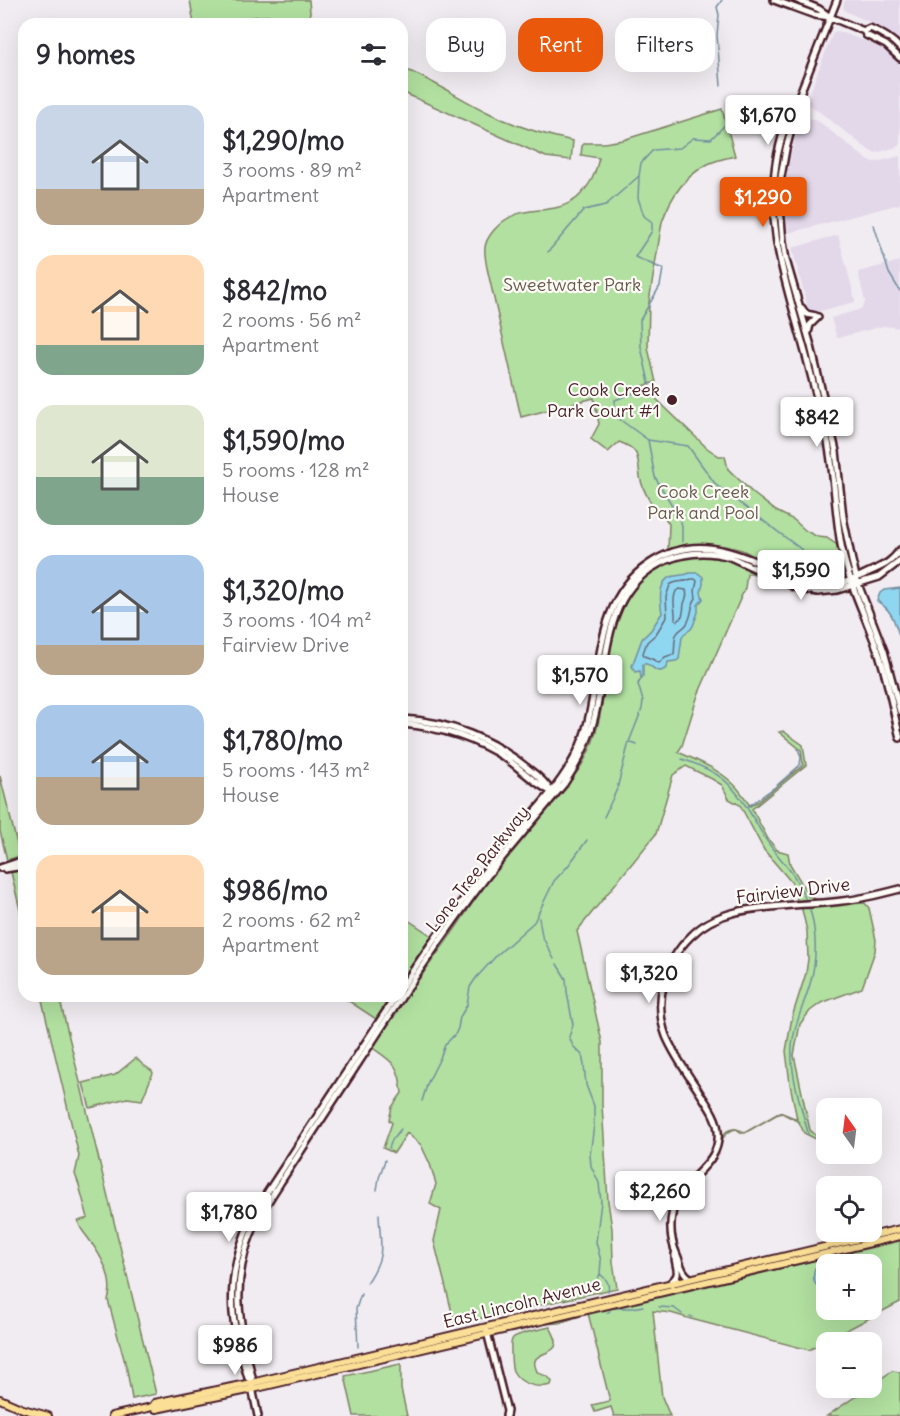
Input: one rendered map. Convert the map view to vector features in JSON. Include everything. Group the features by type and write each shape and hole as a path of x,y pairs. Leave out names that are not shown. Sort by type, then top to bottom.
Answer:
{"main road":[{"name":"East Lincoln Avenue","path":"487,1331 671,1282 900,1229"},
{"name":"East Lincoln Avenue","path":"112,1416 152,1407 155,1403 542,1320 900,1236"},
{"path":"0,1399 48,1416"}],"street":[{"path":"774,0 815,15 830,17"},
{"path":"797,0 866,33 870,28 879,32 891,39 899,53"},
{"path":"837,0 784,130 775,171 774,225 778,255 828,442 839,532 879,656 900,738"},
{"path":"795,106 795,116 782,166 780,208 783,242 836,451 845,531 854,582 884,651 900,711"},
{"path":"797,299 804,312 809,316 818,317 810,325 808,337"},
{"name":"Lone Tree Parkway","path":"408,989 487,876 553,793 567,770 584,736 610,613 626,585 640,570 675,551 708,547 742,555 810,585 827,586 854,582"},
{"path":"854,582 886,565 900,550"},
{"path":"854,582 879,577 900,561"},
{"path":"408,719 429,721 478,736 520,761 553,793"},
{"path":"408,725 428,727 464,737 496,753 553,793"},
{"name":"Lone Tree Parkway","path":"408,979 483,873 553,793"},
{"path":"0,869 18,862"},
{"path":"0,869 18,867"},
{"name":"Fairview Drive","path":"690,1278 682,1271 676,1252 671,1231 673,1208 684,1188 710,1162 717,1143 718,1130 714,1115 674,1052 662,1019 662,992 666,973 676,954 699,928 737,911 871,897 900,889"},
{"name":"Lone Tree Parkway","path":"258,1416 235,1326 233,1299 235,1270 240,1249 259,1205 392,1002"},
{"name":"Lone Tree Parkway","path":"251,1384 252,1377 238,1312 238,1287 245,1251 257,1220 399,1002"},
{"name":"Fairview Drive","path":"671,1282 678,1273 676,1252"},
{"path":"487,1331 507,1411 506,1416"}],"shaded area":[{"path":"845,0 900,0 900,41 880,27 845,11 843,7"},
{"path":"838,31 873,44 887,52 900,64 900,146 876,153 870,151 806,103 833,32"},
{"path":"802,116 818,121 869,161 876,162 900,156 900,204 788,233 786,184 789,162"},
{"path":"838,235 855,302 812,313 808,309 792,248"},
{"path":"900,261 900,328 883,326 837,338 831,318 858,310 865,302 858,272"}],"green space":[{"path":"190,0 309,0 310,18 268,16 193,18"},
{"path":"408,71 499,118 530,130 573,141 571,160 546,157 408,95"},
{"path":"722,109 735,156 708,164 685,181 669,204 662,222 649,302 648,348 656,382 643,386 707,448 719,456 725,456 728,469 754,494 776,511 794,520 806,531 818,537 827,538 837,545 848,592 815,594 792,591 782,585 747,574 745,588 698,695 678,752 726,777 750,806 803,765 801,750 779,732 783,731 803,745 806,765 752,809 768,839 777,850 788,853 790,864 808,896 816,899 802,900 804,906 865,903 869,908 876,940 875,951 862,988 821,1003 810,1011 800,1024 794,1055 810,1130 816,1135 816,1139 804,1133 799,1122 782,1113 745,1133 736,1129 746,1132 780,1112 797,1119 786,1051 792,1017 806,973 807,931 800,901 796,901 798,895 792,883 764,850 740,805 729,799 722,785 686,766 673,775 656,834 577,931 602,1042 602,1105 613,1262 617,1288 455,1324 434,1241 441,1210 430,1204 436,1184 430,1164 421,1145 407,1133 394,1153 383,1148 392,1123 389,1120 392,1107 402,1093 394,1065 371,1047 403,1002 408,1002 408,995 487,883 582,765 600,717 615,629 622,609 646,577 672,561 702,556 733,561 749,567 748,571 804,591 845,589 840,567 839,578 814,581 789,574 733,547 705,544 668,550 669,524 662,514 659,515 646,494 635,452 619,442 608,452 591,439 599,424 594,398 521,417 487,268 486,244 494,230 514,215 554,208 575,200 590,182 599,158 581,155 582,146 585,143 623,140"},
{"path":"0,776 18,848 18,857 7,860 0,831"},
{"path":"18,871 18,902 11,872"},
{"path":"408,920 432,936 408,971"},
{"path":"42,1002 60,1002 156,1394 132,1399 127,1370 108,1300 110,1284 108,1275 93,1244 78,1221 88,1218 75,1174 79,1156"},
{"path":"350,1002 387,1002 376,1019"},
{"path":"136,1058 153,1073 142,1100 127,1098 90,1108 83,1083 115,1075"},
{"path":"736,1129 726,1134 713,1162 688,1189 677,1206 675,1231 682,1261 692,1287 688,1289 816,1260 816,1320 866,1320 843,1332 816,1332 816,1346 809,1350 671,1313 653,1311 662,1397 670,1416 614,1416 611,1407 595,1412 592,1405 610,1401 588,1313 560,1323 543,1324 520,1331 495,1335 493,1338 509,1416 491,1338 494,1333 520,1330 542,1323 565,1320 588,1312 689,1287 675,1240 673,1227 674,1216 677,1204 683,1194 711,1162 721,1138 728,1131"},
{"path":"900,1241 900,1302 882,1311 882,1254 843,1254"},
{"path":"550,1327 556,1339 555,1346 538,1357 535,1365 538,1373 551,1380 551,1385 540,1386 524,1382 513,1371 511,1341 519,1334"},
{"path":"401,1364 401,1389 407,1416 354,1416 345,1376"},
{"path":"892,1371 900,1372 900,1416 827,1416 853,1398 882,1398 882,1378"}],"water":[{"path":"698,573 703,577 701,592 703,599 698,605 693,626 682,637 679,659 668,662 667,668 661,671 648,664 643,664 643,676 638,684 641,678 640,671 635,672 632,666 642,639 662,613 660,598 663,584 670,577"},
{"path":"900,588 900,638 890,613 877,601 884,590"},
{"path":"816,1268 816,1285 814,1279"}],"waterway":[{"path":"721,86 717,7 722,0"},
{"path":"730,120 711,139 693,138 680,148 653,150 641,163 638,198 644,216 652,222 652,231 635,257 663,269 660,286 640,320 641,347 650,387 615,400 615,416 648,440 688,446 716,485 814,559 833,564"},
{"path":"548,252 584,210 606,205 639,176"},
{"path":"874,225 889,273 900,291"},
{"path":"648,440 655,477 680,518 682,542"},
{"path":"744,566 766,579"},
{"path":"604,817 617,789 629,742 642,709 643,701 639,682"},
{"path":"629,742 637,745"},
{"path":"747,807 800,765 801,757 798,749"},
{"path":"682,759 716,774 731,786 745,804 767,841 793,875 805,898"},
{"path":"422,1101 445,1045 456,1033 460,1017 467,1005 470,987 497,955 534,922 554,881 587,840"},
{"path":"808,1133 797,1090 792,1046 814,966 815,937 810,910"},
{"path":"539,918 542,936 554,959"},
{"path":"557,964 566,979 573,1025 569,1037 573,1046 582,1055 586,1085 594,1106 590,1155 591,1166 599,1183 601,1202 596,1242 601,1261 598,1278"},
{"path":"389,1148 401,1129"},
{"path":"377,1190 385,1160"},
{"path":"367,1283 380,1257 379,1214"},
{"path":"600,1274 607,1281 608,1291"},
{"path":"587,1291 597,1282"},
{"path":"358,1347 356,1309 361,1294"},
{"path":"612,1308 643,1306"},
{"path":"659,1307 674,1308 682,1314"}],"place":[{"name":"Cook Creek Park Court #1","path":"672,400"}],"park label":[{"name":"Sweetwater Park","path":"572,285"},
{"name":"Cook Creek Park and Pool","path":"703,502"}]}
